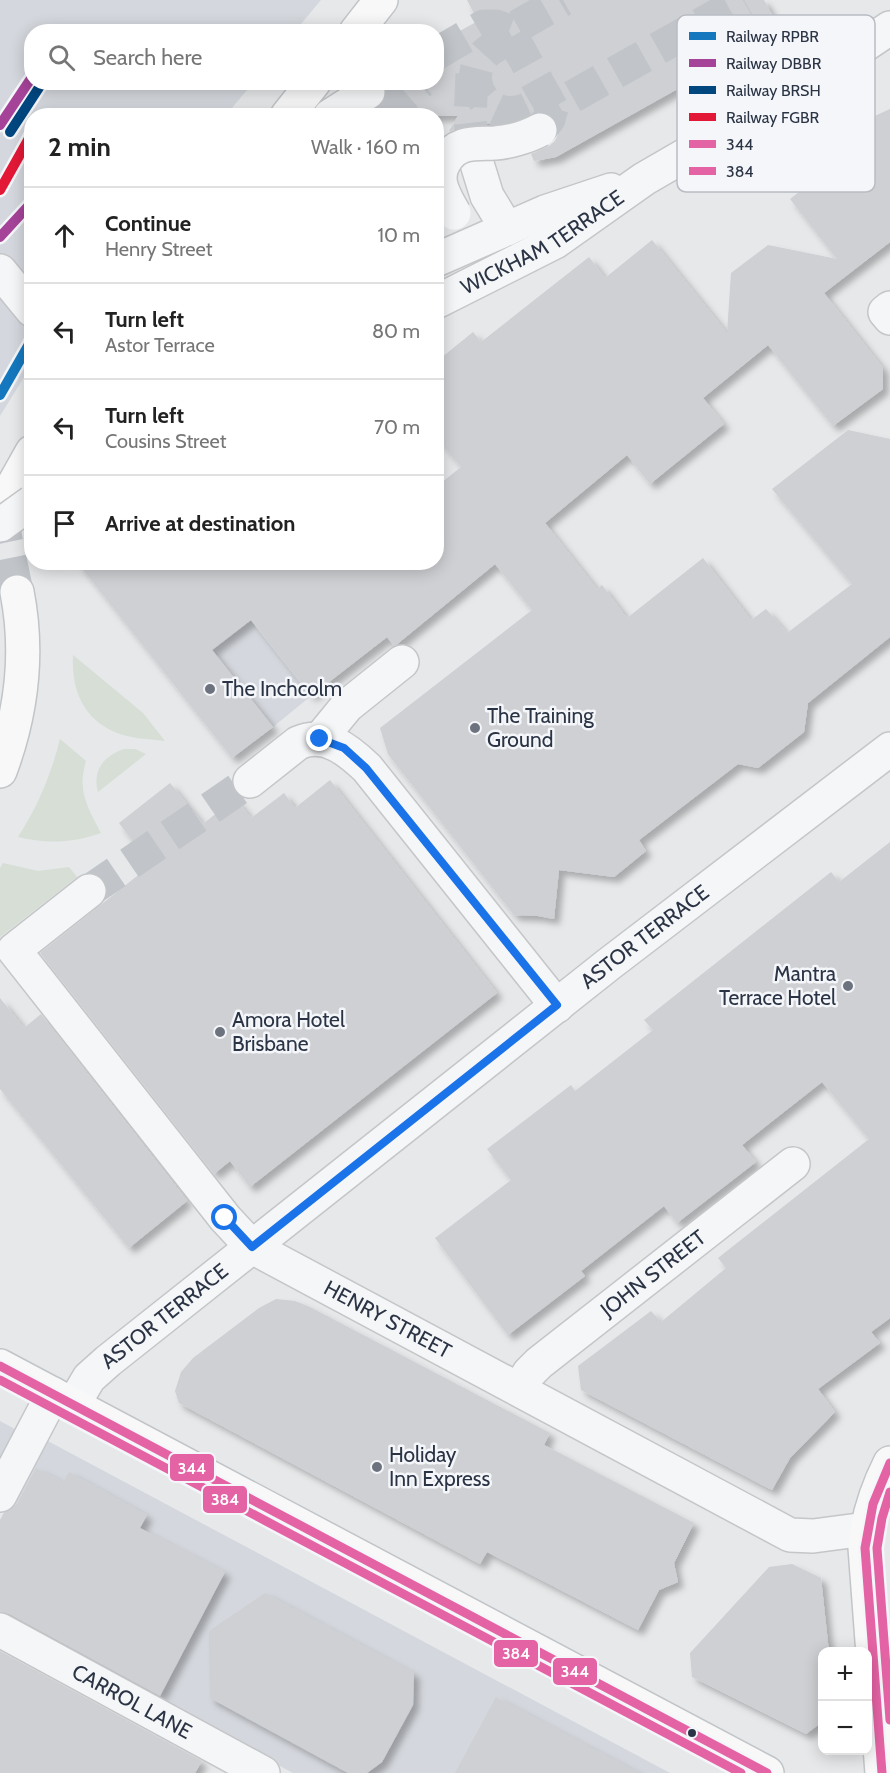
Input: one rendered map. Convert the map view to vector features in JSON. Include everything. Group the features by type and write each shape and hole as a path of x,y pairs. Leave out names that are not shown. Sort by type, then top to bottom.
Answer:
{"main road":[{"path":"362,24 381,0"},
{"path":"293,108 308,90"},
{"path":"0,509 24,466"},
{"path":"0,771 15,721 21,687 24,649 17,592"},
{"path":"0,1366 768,1773"},
{"path":"882,1773 865,1548 866,1529 873,1503 890,1463"}],"street":[{"name":"WICKHAM TERRACE","path":"875,38 890,28"},
{"path":"343,108 368,92"},
{"path":"444,162 458,147 466,144 508,140 540,129"},
{"path":"474,154 487,196 507,229"},
{"name":"WICKHAM TERRACE","path":"444,298 555,242 644,179 677,160"},
{"name":"WICKHAM TERRACE","path":"444,257 545,212 644,179"},
{"path":"444,193 473,244"},
{"path":"0,271 24,300"},
{"path":"890,308 885,312 890,318"},
{"path":"0,525 24,508"},
{"path":"320,739 347,706 402,662"},
{"path":"250,781 298,743 312,738 344,748 366,768 557,1005"},
{"name":"ASTOR TERRACE","path":"63,1400 557,1005 890,749"},
{"name":"HENRY STREET","path":"89,891 14,950 225,1218 252,1247 790,1535 813,1536 866,1529"},
{"name":"JOHN STREET","path":"519,1389 529,1373 539,1363 793,1164"},
{"path":"0,1495 63,1400"},
{"name":"CARROL LANE","path":"0,1630 263,1773"}],"shaded area":[{"path":"0,0 321,0 301,24 24,24 24,90 247,90 232,108 24,108 24,377 0,416"},
{"path":"149,570 211,570 311,696 273,727"},
{"path":"73,655 143,713 165,741 123,735 99,723 83,704 78,693 73,669"},
{"path":"60,739 86,761 83,772 83,790 101,833 80,839 60,841 39,841 18,837 43,790"},
{"path":"124,749 135,749 146,754 98,792 97,777 101,765 105,760"},
{"path":"3,863 38,871 69,867 77,877 0,937 0,868"},
{"path":"0,1421 22,1433 0,1475"},
{"path":"44,1439 670,1773 293,1773 70,1655 0,1617 0,1520"}],"building":[{"path":"467,0 764,0 772,15 677,15 677,89 556,157 534,161 531,154 549,146 555,141 559,132 556,121 550,114 542,111 508,122 470,125 449,131 458,116 444,116 444,108 376,108 384,101 386,90 444,90 444,40 478,21"},
{"path":"890,109 890,242 824,293 883,368 883,389 833,426 768,345 703,398 724,424 650,484 627,455 545,523 597,589 602,585 627,618 703,558 751,620 766,609 787,633 852,584 772,489 848,430 890,439 890,637 808,703 804,732 758,768 738,764 639,840 646,851 614,877 559,870 554,919 514,915 388,754 380,728 532,610 495,564 396,645 394,646 387,637 311,696 251,620 212,650 273,727 232,758 83,570 444,570 444,481 461,467 444,447 444,356 473,332 481,342 589,257 605,278 652,240 727,333 731,273 768,245 837,259 790,199 799,192 875,192 875,116"},
{"path":"330,780 497,993 250,1187 230,1161 214,1174 40,953 151,865 119,823 170,783 203,824 235,798 251,818 284,793 295,808"},
{"path":"890,842 890,1318 871,1332 880,1343 818,1389 835,1412 790,1458 772,1490 581,1390 578,1366 651,1311 661,1322 726,1268 718,1258 869,1139 822,1082 742,1145 756,1162 677,1223 664,1206 581,1271 585,1276 508,1335 435,1238 511,1180 487,1149 571,1085 575,1091 653,1030 644,1020 831,872 839,882"},
{"path":"0,998 24,1028 41,1014 187,1201 129,1248 0,1089"},
{"path":"276,1299 295,1301 310,1307 550,1433 544,1445 694,1523 674,1563 678,1582 659,1590 638,1630 487,1552 480,1564 179,1403 175,1391 181,1372 193,1358 259,1308"},
{"path":"36,1468 63,1482 69,1472 147,1515 140,1528 225,1572 160,1696 0,1611 0,1520 4,1513 17,1504"},
{"path":"792,1564 821,1578 828,1647 818,1647 818,1725 806,1734 692,1677 690,1653 769,1567"},
{"path":"265,1593 414,1673 413,1705 382,1762 367,1773 348,1773 210,1698 209,1631"},
{"path":"0,1651 202,1761 195,1773 0,1773"},
{"path":"496,1697 639,1773 455,1773"}],"tunnel":[{"path":"552,108 509,31 563,0"},
{"path":"717,15 744,0"},
{"path":"444,49 484,26 496,26 509,31"},
{"path":"512,37 490,50 478,65 476,85 480,94 495,109 505,112 524,110 546,98"},
{"path":"540,130 549,119 552,108 677,38"},
{"path":"472,74 470,119 474,154"},
{"path":"391,108 412,90"},
{"path":"0,510 17,592"},
{"path":"89,891 250,781"}],"rail line":[{"name":"DBBR","path":"0,125 24,89"},
{"name":"BRSH","path":"26,108 37,90"},
{"name":"BRSH","path":"10,132 24,111"},
{"name":"FGBR","path":"0,190 24,147"},
{"name":"DBBR","path":"0,237 24,211"},
{"name":"RPBR","path":"0,395 24,353"}],"transit line":[{"name":"344","path":"0,1366 767,1773"},
{"name":"384","path":"0,1380 741,1773"},
{"name":"344","path":"882,1773 865,1548 873,1504 890,1463"},
{"name":"384","path":"890,1492 882,1518 877,1548 890,1720"}],"place":[{"name":"The Inchcolm","path":"210,689"},
{"name":"The Training Ground","path":"475,728"},
{"name":"Mantra Terrace Hotel","path":"848,986"},
{"name":"Amora Hotel Brisbane","path":"220,1032"},
{"name":"Holiday Inn Express","path":"377,1467"}],"route":[{"path":"225,1218 252,1247 557,1005 366,768 344,748 320,739"}]}
